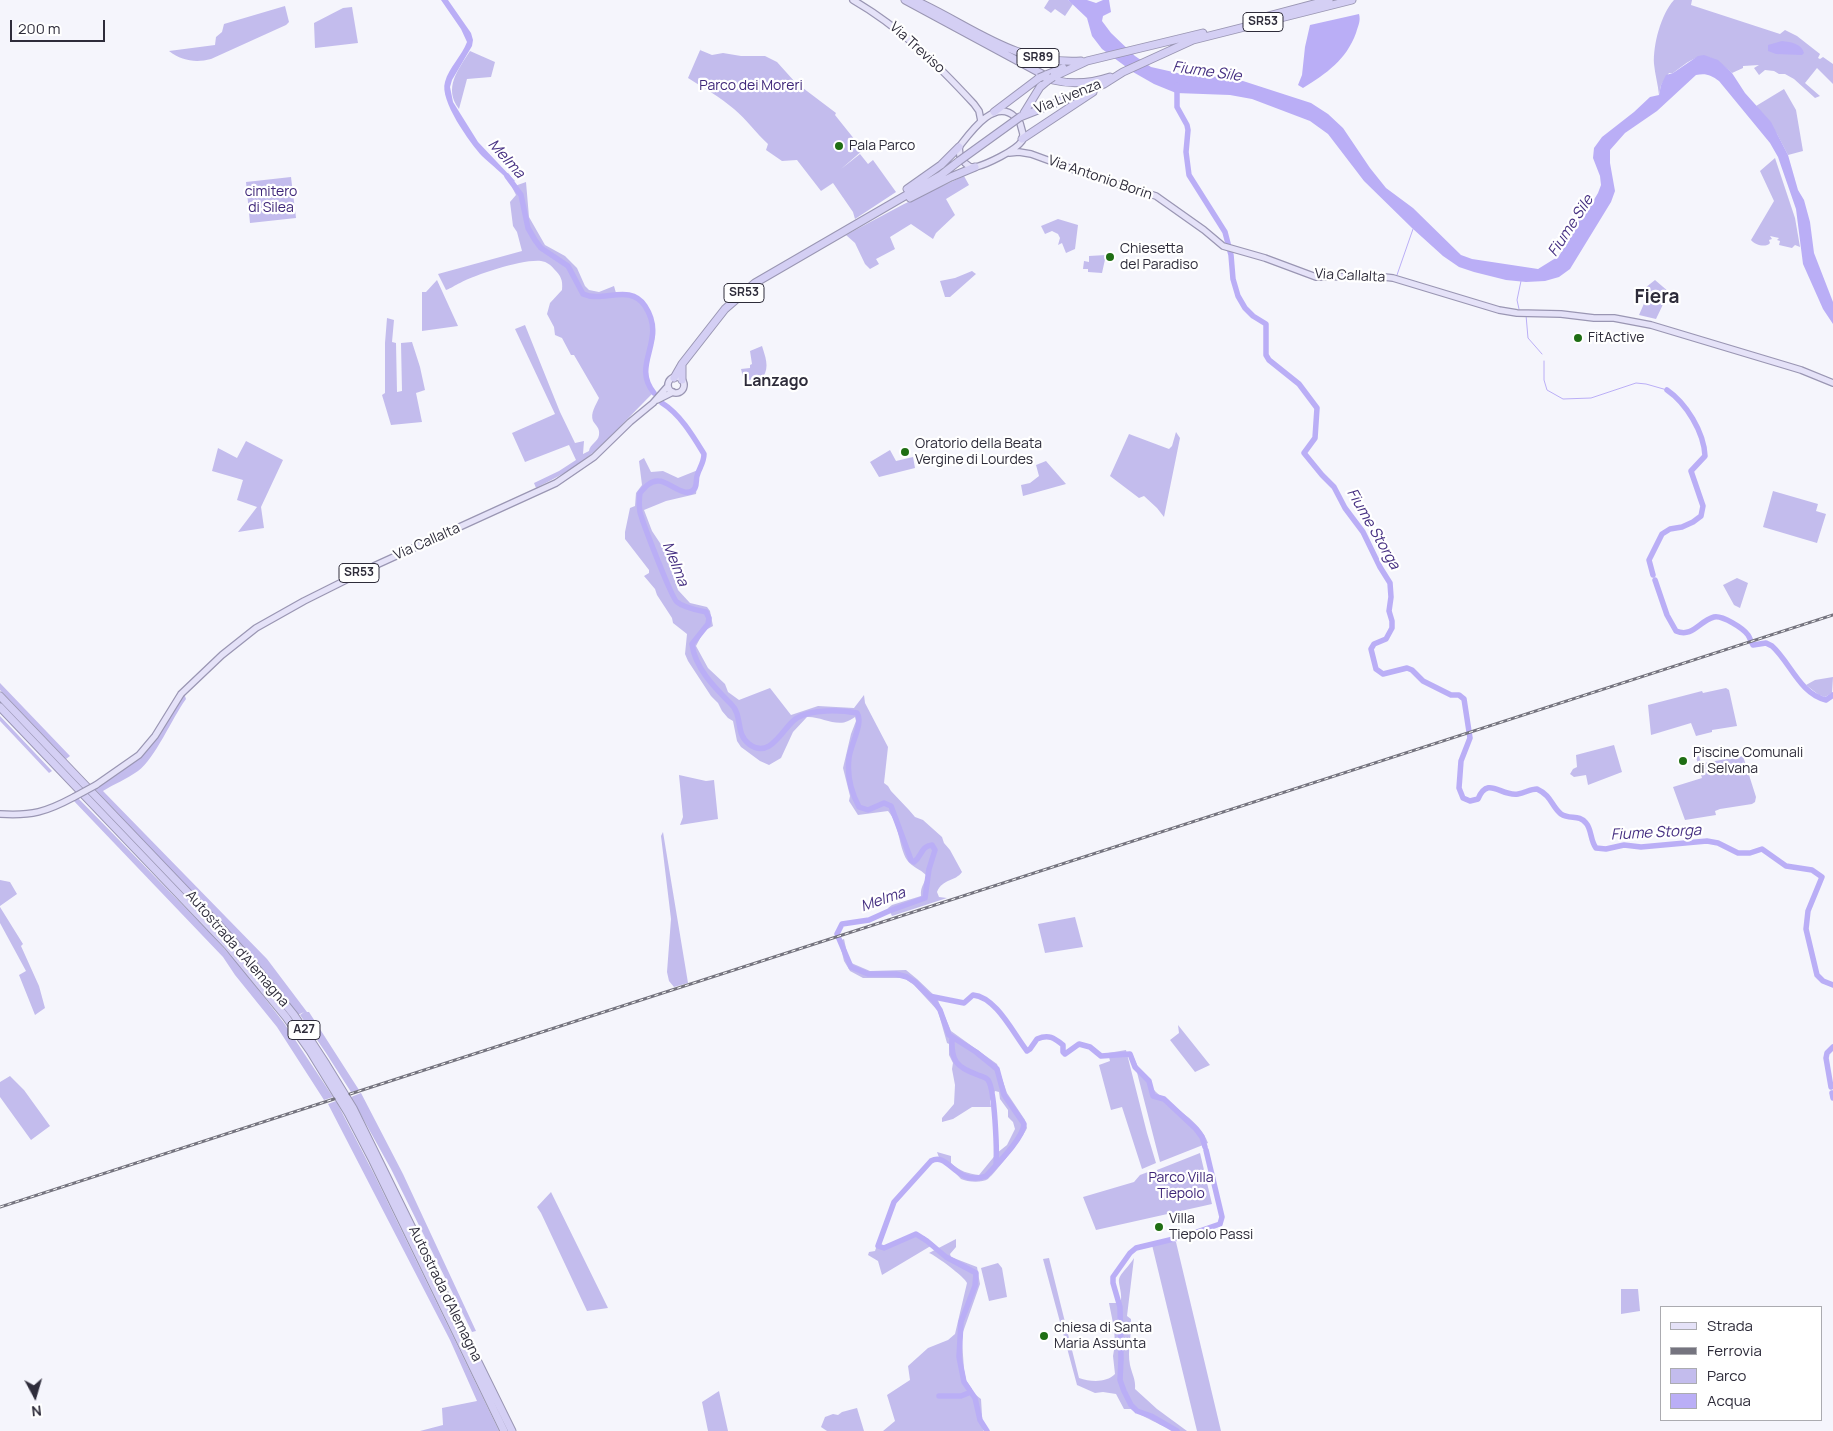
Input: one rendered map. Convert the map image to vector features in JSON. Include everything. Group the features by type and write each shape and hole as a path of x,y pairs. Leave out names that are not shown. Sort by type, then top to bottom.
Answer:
{"highway":[{"name":"SR89","path":"905,0 1047,77 1075,83 1102,80 1122,72"},
{"name":"SR89","path":"914,0 1014,52 1054,61 1088,60"},
{"name":"Via Livenza","path":"1088,60 1329,0"},
{"name":"Via Livenza","path":"1018,119 1104,84 1122,72 1175,48 1210,36 1352,0"},
{"path":"994,112 1047,77 1088,60"},
{"name":"Via Livenza","path":"1018,119 1028,110 1047,77"},
{"path":"1022,140 1104,84"},
{"name":"SR53","path":"678,379 682,364 725,309 755,283 941,175 1018,119"},
{"path":"869,217 883,204 924,178 960,147"},
{"path":"869,217 887,212 943,180 975,167"},
{"name":"Autostrada d'Alemagna","path":"0,696 216,922 250,960 294,1015 331,1072 366,1132 512,1431"},
{"name":"Autostrada d'Alemagna","path":"0,707 223,940 262,985 310,1051 362,1139 504,1431"}],"main road":[{"name":"Via Treviso","path":"853,0 900,31 928,55 974,104 979,111 982,121"},
{"name":"Via Treviso","path":"974,104 982,109 994,112 1008,112 1018,119"},
{"path":"994,112 982,121 960,147 961,160 966,165 975,167 1009,153 1022,140 1018,119"},
{"name":"Via Antonio Borin","path":"1022,140 1025,148 1031,154"},
{"name":"Via Antonio Borin","path":"1009,153 1031,154 1094,177 1156,196 1204,230 1216,241"},
{"name":"Via Callalta","path":"1216,241 1225,247 1265,258 1316,277 1364,276 1393,278 1481,305 1517,313 1614,318 1651,325 1790,367"},
{"path":"1790,367 1801,374 1833,384"},
{"path":"1790,367 1833,384"},
{"path":"678,379 684,385 683,390 679,393 673,392 668,386 670,381 678,379"},
{"name":"Via Callalta","path":"0,814 24,816 34,814 60,804 96,785 139,756 155,736 180,694 222,655 256,628 304,601 374,566 556,483 594,457 630,422 653,403 668,386"},
{"name":"Via Callalta","path":"653,403 673,392"}],"green space":[{"path":"1049,0 1068,0 1073,4 1065,16 1055,9 1051,13 1044,8"},
{"path":"1674,0 1692,0 1691,5 1780,34 1785,30 1797,36 1820,54 1818,58 1823,57 1833,64 1833,84 1817,68 1805,83 1820,96 1815,98 1794,79 1785,74 1765,70 1759,75 1754,68 1759,65 1743,66 1743,68 1732,73 1716,60 1703,56 1690,61 1673,73 1669,73 1661,85 1659,95 1654,64 1655,48 1665,13"},
{"path":"285,6 289,22 286,25 211,59 189,60 169,51 215,45 216,37 222,32 224,24"},
{"path":"352,7 358,43 315,48 314,23 343,8"},
{"name":"Parco dei Moreri","path":"700,50 712,55 723,53 741,56 765,56 777,62 795,82 836,113 835,115 863,150 841,169 860,154 868,164 873,160 896,192 855,219 853,212 833,183 821,191 797,160 782,161 766,150 768,144 739,113 688,78"},
{"path":"470,51 495,62 491,77 467,79 459,109 454,101 452,86 457,72"},
{"path":"1784,89 1796,110 1803,151 1788,155 1777,134 1756,106"},
{"path":"1775,158 1795,218 1800,247 1795,245 1792,248 1779,245 1780,241 1777,240 1779,238 1770,236 1772,239 1769,240 1770,243 1768,245 1763,246 1751,240 1774,201 1760,171"},
{"path":"964,176 969,185 946,199 955,215 936,233 933,239 911,224 890,237 895,249 876,259 879,264 870,269 865,264 855,243 846,235 904,204"},
{"name":"cimitero di Silea","path":"291,177 296,218 250,223 246,182"},
{"path":"526,182 529,217 545,245 565,256 577,268 585,286 589,290 599,292 614,286 616,293 629,294 642,302 649,311 655,329 647,368 649,381 654,392 590,455 569,470 536,488 534,483 576,460 569,445 525,462 512,433 555,414 515,329 525,325 560,412 575,443 584,441 583,454 589,451 599,435 592,415 599,398 574,355 571,355 562,338 555,335 554,327 547,314 550,303 562,290 561,278 550,265 541,261 523,262 500,268 468,279 446,290 438,274 522,251 517,232 513,226 510,202 516,195 512,187"},
{"path":"1058,219 1078,225 1075,249 1066,253 1062,243 1058,245 1060,238 1058,234 1052,231 1045,234 1041,226"},
{"path":"1106,255 1102,273 1088,272 1088,269 1083,269 1084,261 1089,262 1089,256"},
{"path":"972,271 976,274 950,297 945,297 940,281 955,278"},
{"path":"437,280 458,326 422,331 422,292 426,292"},
{"path":"1655,280 1669,292 1656,319 1639,315 1650,290 1645,288"},
{"path":"387,318 394,320 392,342 396,343 397,392 402,391 401,343 412,342 425,390 416,393 422,422 391,425 382,395 385,393"},
{"path":"762,346 766,362 763,377 744,381 741,369 750,368 752,364 750,351"},
{"path":"1176,432 1180,438 1164,517 1144,496 1139,498 1110,476 1129,434 1169,449 1172,446"},
{"path":"246,441 283,460 261,507 264,528 238,532 257,507 237,500 243,480 212,471 218,448 237,458"},
{"path":"890,450 896,461 913,457 915,468 879,477 870,462"},
{"path":"644,458 651,472 663,471 678,478 703,468 698,476 696,494 666,501 644,510 652,531 664,549 678,590 690,603 707,607 710,611 713,626 704,631 696,646 708,668 725,684 728,692 739,700 770,688 791,715 818,706 854,708 864,695 865,703 888,747 884,783 915,817 923,820 942,837 962,872 942,884 937,892 939,897 947,898 892,916 888,908 892,905 921,896 921,889 926,875 907,860 895,822 888,811 858,815 849,801 850,796 843,768 856,721 855,717 843,723 838,723 807,717 793,732 781,758 769,765 760,761 741,747 737,741 733,721 722,711 688,661 685,654 687,634 673,623 655,589 644,576 649,573 649,570 625,539 630,508 635,506 636,493 642,485 639,461"},
{"path":"1046,461 1066,484 1023,496 1021,485 1030,483 1039,476 1036,465"},
{"path":"1773,491 1818,504 1816,511 1826,514 1817,543 1763,527"},
{"path":"1737,578 1748,583 1740,608 1734,605 1723,585"},
{"path":"1833,677 1832,693 1825,697 1819,695 1806,685 1815,680"},
{"path":"0,683 70,756 66,759 0,690"},
{"path":"1726,688 1729,690 1737,726 1712,730 1712,732 1696,736 1691,723 1651,735 1648,705 1702,691 1703,693"},
{"path":"184,693 186,699 151,757 134,774 103,791 267,959 307,1012 309,1012 359,1090 351,1092 300,1015 304,1012 298,1015 249,952 93,787 118,774 140,757"},
{"path":"0,716 52,771 49,773 0,721"},
{"path":"1614,745 1622,772 1588,785 1586,775 1574,777 1570,774 1577,767 1576,755"},
{"path":"1699,756 1702,766 1705,765 1704,763 1743,756 1756,797 1755,802 1720,809 1715,811 1716,815 1685,820 1673,787 1702,778 1696,757"},
{"path":"679,775 706,781 714,780 718,819 680,825 683,817"},
{"path":"77,797 240,966 284,1023 333,1097 324,1100 277,1027 223,957 72,799"},
{"path":"663,832 688,983 674,987 669,981 667,972 671,919 661,836"},
{"path":"0,880 10,882 17,894 0,906"},
{"path":"0,907 23,944 21,946 39,986 45,1008 35,1015 19,975 26,971 0,923"},
{"path":"1075,917 1083,947 1045,953 1038,924"},
{"path":"844,939 849,962 870,971 906,970 937,998 951,1031 997,1064 1007,1093 1025,1120 1027,1128 988,1179 974,1182 961,1179 945,1162 940,1160 937,1152 951,1156 951,1163 961,1170 979,1175 997,1153 1007,1145 1015,1129 1013,1122 1008,1117 1008,1110 1000,1099 999,1092 995,1091 990,1101 991,1107 972,1107 953,1119 942,1122 942,1118 954,1104 955,1085 952,1069 953,1063 949,1055 949,1044 947,1043 938,1011 914,985 904,978 863,978 850,971 844,961 839,941"},
{"path":"1178,1025 1210,1065 1195,1072 1170,1040 1179,1033"},
{"path":"1126,1050 1156,1163 1142,1169 1122,1107 1111,1110 1099,1065 1110,1061 1108,1053"},
{"path":"1132,1053 1148,1084 1193,1121 1208,1143 1160,1162"},
{"path":"10,1076 24,1090 50,1126 31,1140 0,1097 0,1082"},
{"path":"361,1093 403,1174 476,1331 472,1332 391,1169 351,1097"},
{"path":"336,1101 374,1174 499,1431 420,1431 443,1425 442,1408 477,1401 450,1340 328,1104"},
{"name":"Parco Villa Tiepolo","path":"1200,1153 1212,1204 1096,1230 1083,1197 1134,1182 1140,1175 1148,1172 1155,1172 1157,1174 1157,1170"},
{"path":"551,1192 608,1308 587,1311 537,1207"},
{"path":"908,1236 924,1236 934,1244 882,1275 878,1261 868,1255 869,1252 875,1251 878,1242 883,1246"},
{"path":"956,1239 956,1247 950,1254 951,1257 977,1267 980,1284 962,1340 966,1380 972,1392 981,1399 983,1431 883,1431 895,1421 887,1395 910,1380 908,1366 928,1348 948,1340 955,1334 967,1283 950,1266 929,1253"},
{"path":"1176,1242 1221,1431 1197,1431 1152,1245"},
{"path":"1049,1258 1079,1378 1098,1381 1107,1379 1115,1374 1113,1356 1115,1344 1114,1328 1109,1303 1117,1303 1121,1300 1119,1279 1134,1258 1127,1316 1131,1319 1129,1359 1135,1389 1157,1409 1187,1431 1172,1430 1131,1409 1124,1409 1116,1394 1095,1393 1077,1385 1043,1259"},
{"path":"998,1263 1002,1268 1007,1297 989,1301 981,1268"},
{"path":"1621,1289 1638,1289 1640,1311 1621,1314"},
{"path":"719,1391 728,1431 708,1431 702,1402"},
{"path":"857,1408 864,1431 827,1431 821,1427 825,1417 833,1414 838,1415"}],"water":[{"path":"441,0 448,0 471,33 473,40 472,46 452,80 450,87 453,102 478,142 515,181 510,183 482,156 470,141 451,110 444,90 445,82 452,66 467,42 461,29"},
{"path":"1068,0 1087,0 1096,3 1109,0 1111,12 1103,16 1102,21 1111,33 1135,56 1151,67 1182,74 1213,76 1243,81 1311,103 1328,114 1343,128 1386,188 1413,208 1461,255 1472,259 1538,269 1559,256 1572,227 1586,213 1598,193 1601,185 1600,176 1593,158 1594,148 1602,137 1650,97 1659,95 1666,75 1673,73 1698,56 1704,55 1718,60 1732,73 1745,93 1771,122 1788,155 1810,222 1814,253 1833,302 1833,324 1823,309 1803,264 1796,209 1778,157 1770,143 1719,81 1711,76 1706,74 1696,75 1657,111 1625,133 1610,150 1610,163 1615,191 1611,202 1570,269 1559,277 1545,281 1506,280 1459,267 1443,256 1364,181 1328,134 1310,121 1252,99 1230,95 1176,93 1154,84 1133,72 1102,49 1092,36 1087,18"},
{"path":"1359,14 1356,33 1352,42 1335,65 1303,88 1298,85 1302,75 1310,25"},
{"path":"1782,41 1801,47 1804,53 1802,55 1776,54 1768,51 1768,45"}],"waterway":[{"name":"Fiume Storga","path":"1177,85 1177,107 1188,130 1186,152 1189,175 1225,232 1231,255 1233,279 1238,296 1245,308 1253,316 1266,324 1266,355 1269,360 1299,384 1317,408 1315,438 1304,453 1334,487 1345,508 1363,532 1390,583 1389,611 1392,628 1386,639 1374,644 1371,649 1376,669 1383,674 1407,668 1412,670 1423,681 1451,695 1459,695 1464,699 1470,738 1461,761 1459,788 1463,798 1470,801 1478,799 1482,792 1491,788 1512,794 1537,789 1549,798 1561,814 1583,820 1588,826 1596,848 1606,849 1624,845 1641,847 1707,841 1718,843 1738,853 1750,853 1762,849 1786,866 1812,870 1822,877 1808,911 1806,929 1817,975 1823,981 1833,985"},
{"name":"Melma","path":"507,176 521,195 528,228 535,240 541,248 568,266 583,294 591,296 624,294 639,299 645,306 651,319 653,330 646,372 648,382 654,393"},
{"path":"1397,275 1413,229"},
{"path":"1519,309 1517,300 1521,281"},
{"path":"1526,315 1528,338 1542,354"},
{"path":"1544,361 1544,380 1547,390 1563,399 1591,398 1636,383 1667,390"},
{"path":"1653,575 1649,560 1662,534 1670,529 1682,527 1693,522 1701,516 1703,506 1691,471 1705,456 1701,437 1687,410 1667,390"},
{"name":"Melma","path":"662,403 675,413 686,426 704,454 703,460 697,476 696,486 692,491 683,491 659,481 653,482 640,493 640,510 651,544 674,598 683,606 706,612 709,618 708,624 692,644 701,669 712,684 735,708 742,735 749,744 757,748 764,748 770,745 792,722 803,715 826,711 857,713 859,722 850,753 849,777 859,807 868,810 884,803 891,806 911,860 914,862 926,847 932,845 935,850 929,869 925,898 869,920 842,924 837,934 851,967 868,974 896,974 907,977 915,982 934,1001 940,1010 949,1035 976,1052 997,1069 1004,1095 1024,1124 1014,1144 986,1176 967,1177 943,1161 937,1159 931,1161 894,1202 878,1246 884,1248 916,1234 946,1257 976,1273 975,1286 961,1322 959,1357 964,1382 975,1398 980,1420 987,1431"},
{"path":"1655,580 1667,615 1676,631 1682,633 1692,631 1714,617 1727,620 1745,632 1753,645 1766,643 1772,646 1802,684 1817,697 1826,700 1833,695"},
{"path":"929,996 964,1003 973,995 981,997 997,1009 1027,1051 1037,1039 1048,1037 1063,1045 1063,1052 1065,1054 1079,1044 1090,1047 1101,1056 1130,1054 1135,1067 1149,1081 1153,1096 1164,1099 1196,1129 1202,1137 1205,1147"},
{"path":"952,1038 956,1062 965,1069 988,1080 995,1121 996,1165"},
{"name":"Fiume Storga","path":"1831,1087 1826,1058 1827,1053 1833,1047"},
{"name":"Fiume Storga","path":"1832,1093 1833,1098"},
{"path":"1177,1431 1151,1416 1137,1411 1131,1405 1124,1391 1120,1380 1120,1307 1113,1277 1130,1253 1136,1248 1182,1237 1220,1224 1222,1217 1206,1150"},
{"path":"939,1396 961,1396 971,1392"}],"railway":[{"path":"350,1094 1833,615"},
{"path":"0,1207 334,1099"}],"place":[{"name":"Pala Parco","path":"839,146"},
{"name":"Chiesetta del Paradiso","path":"1110,257"},
{"name":"FitActive","path":"1578,338"},
{"name":"Oratorio della Beata Vergine di Lourdes","path":"905,452"},
{"name":"Piscine Comunali di Selvana","path":"1683,761"},
{"name":"Villa Tiepolo Passi","path":"1159,1227"},
{"name":"chiesa di Santa Maria Assunta","path":"1044,1336"}],"district":[{"name":"Fiera","path":"1657,298"},
{"name":"Lanzago","path":"776,382"}],"water label":[{"name":"Fiume Sile","path":"1207,72"},
{"name":"Fiume Sile","path":"1571,226"}]}
